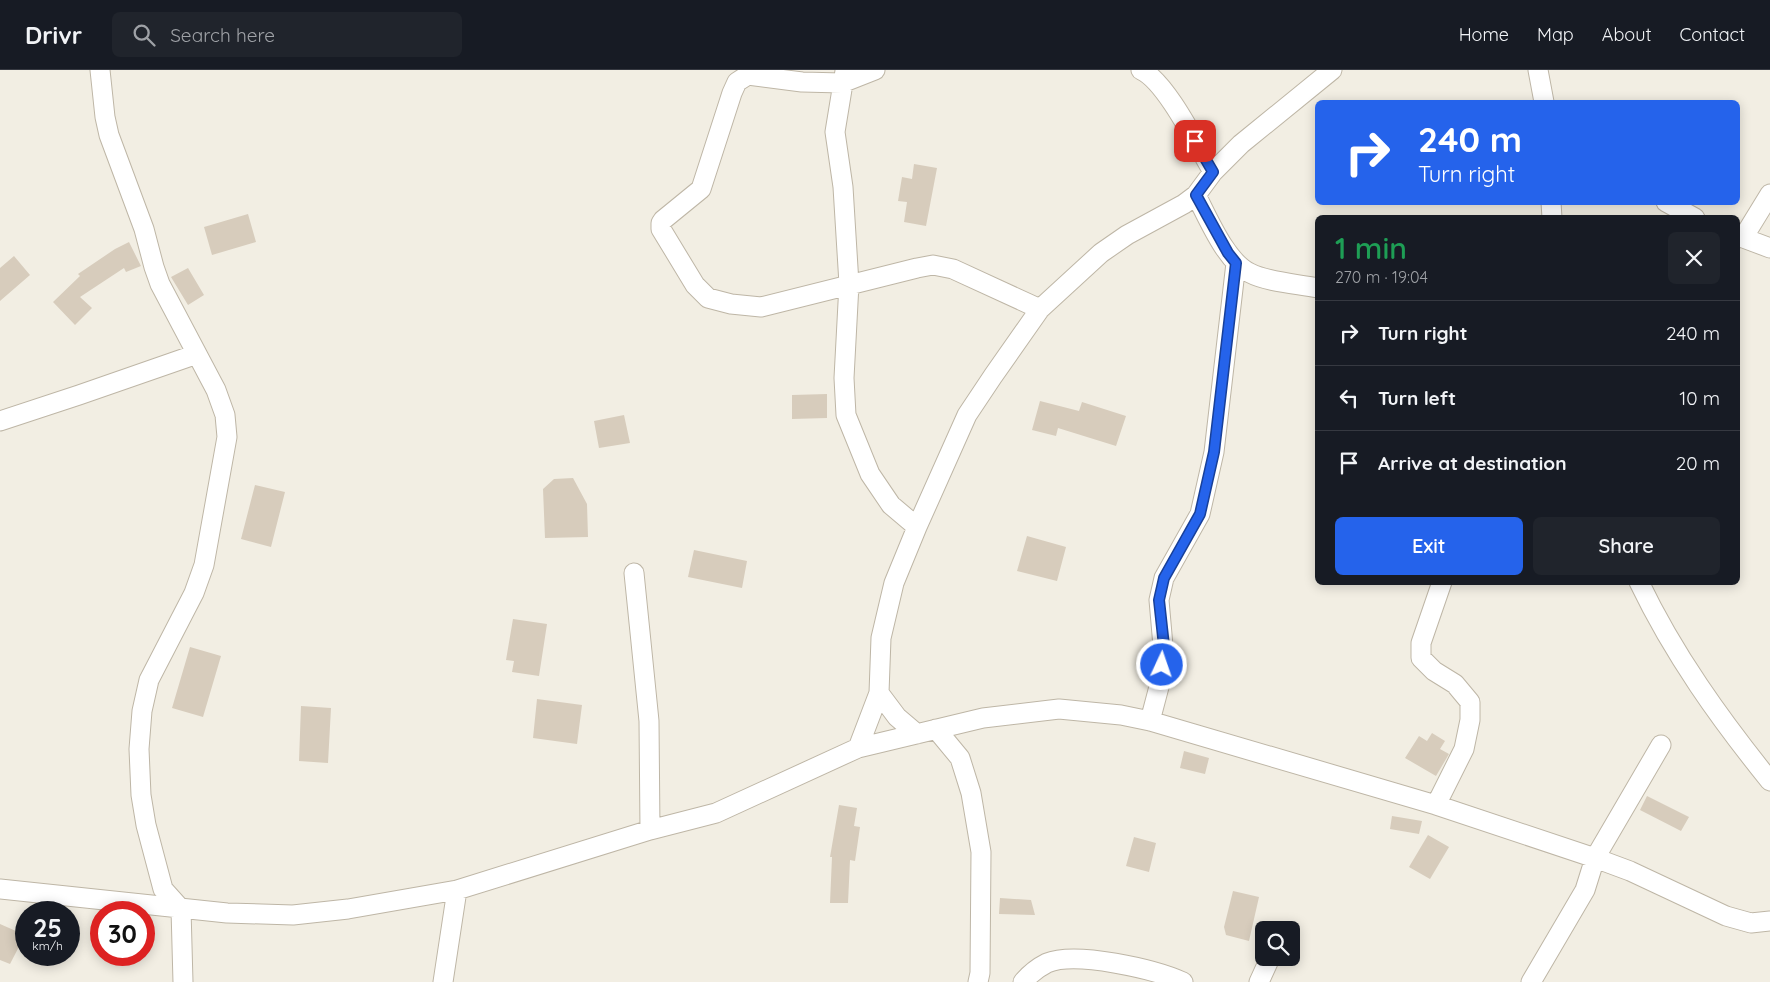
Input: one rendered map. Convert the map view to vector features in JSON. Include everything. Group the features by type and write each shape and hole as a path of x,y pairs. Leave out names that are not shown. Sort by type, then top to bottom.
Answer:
{"street":[{"path":"100,70 109,135 144,229 160,284 216,390 225,415 227,437 204,564 183,615 149,680 142,711 139,749 141,795 146,825 163,889 182,909 182,982"},
{"path":"875,70 802,82 748,76 738,82 732,92 701,189 663,220 662,229 695,285 708,298 731,304 762,307 849,284 933,265 953,269 1040,310"},
{"path":"1141,70 1147,73 1167,95 1213,172"},
{"path":"858,748 879,693 881,638 894,583 967,415 993,376 1040,310 1101,253 1127,235 1184,204 1196,195 1213,172 1241,144 1332,70"},
{"path":"1538,70 1544,100"},
{"path":"844,76 835,132 842,187 849,284 844,378 846,415 870,474 891,505 917,527"},
{"path":"1770,194 1740,237 1770,248"},
{"path":"1196,195 1228,253 1248,273 1315,287"},
{"path":"1671,205 1690,215"},
{"path":"1150,722 1160,683 1164,646 1159,600 1164,578 1200,514 1214,452 1236,263"},
{"path":"0,421 196,354"},
{"path":"634,573 649,721 650,830"},
{"path":"1436,805 1464,749 1470,720 1470,702 1455,684 1434,671 1421,658 1421,643 1441,585"},
{"path":"1640,585 1656,617 1690,674 1767,769"},
{"path":"879,693 897,717 917,734"},
{"path":"155,906 227,914 293,914 348,909 456,890 650,830 716,813 858,748 982,718 1059,709 1121,716 1150,722 1436,805 1630,871 1726,916 1751,923 1770,920"},
{"path":"936,729 960,758 971,793 981,852 980,973 978,982"},
{"path":"1531,982 1585,890 1595,858 1661,744"},
{"path":"0,889 107,901"},
{"path":"155,901 163,889"},
{"path":"443,982 456,890"},
{"path":"1023,982 1047,963 1068,959 1114,963 1172,977 1183,982"},
{"path":"1259,982 1266,966"}],"building":[{"path":"914,164 937,168 926,226 904,222 907,202 898,201 902,177 912,179"},
{"path":"248,214 256,242 212,255 204,227"},
{"path":"129,242 141,266 126,272 124,268 80,297 92,308 75,325 53,302 80,276 78,274 115,249"},
{"path":"14,256 30,275 0,301 0,268"},
{"path":"188,268 204,295 188,305 171,277"},
{"path":"827,394 827,418 792,419 792,395"},
{"path":"1040,401 1079,411 1082,402 1126,416 1116,446 1058,428 1056,436 1032,430"},
{"path":"624,415 630,443 599,448 594,421"},
{"path":"573,478 587,504 588,537 545,538 543,489 554,479"},
{"path":"255,485 285,492 271,547 241,539"},
{"path":"1027,536 1066,547 1057,581 1017,571"},
{"path":"694,550 747,561 742,588 688,577"},
{"path":"513,619 547,624 539,676 512,672 514,661 506,660"},
{"path":"190,647 221,656 203,717 172,708"},
{"path":"537,699 582,705 577,744 533,738"},
{"path":"301,706 331,708 328,763 299,761"},
{"path":"1432,733 1445,741 1440,749 1449,754 1436,776 1405,758 1419,736 1427,741"},
{"path":"1184,751 1209,758 1205,774 1180,768"},
{"path":"1647,796 1689,817 1681,831 1640,810"},
{"path":"839,805 857,808 854,826 860,827 855,861 850,860 848,903 830,903 832,857 830,857"},
{"path":"1392,816 1422,821 1419,834 1390,829"},
{"path":"1428,835 1449,847 1430,879 1409,867"},
{"path":"1134,837 1156,843 1149,872 1126,866"},
{"path":"1233,891 1259,897 1249,941 1226,935 1224,927"},
{"path":"1000,898 1031,900 1035,915 999,914"},
{"path":"0,924 15,931 15,954 10,964 0,960"}],"route":[{"path":"1162,665 1164,646 1159,600 1164,578 1200,514 1214,452 1236,263 1228,253 1196,195 1213,172 1195,141"}]}
